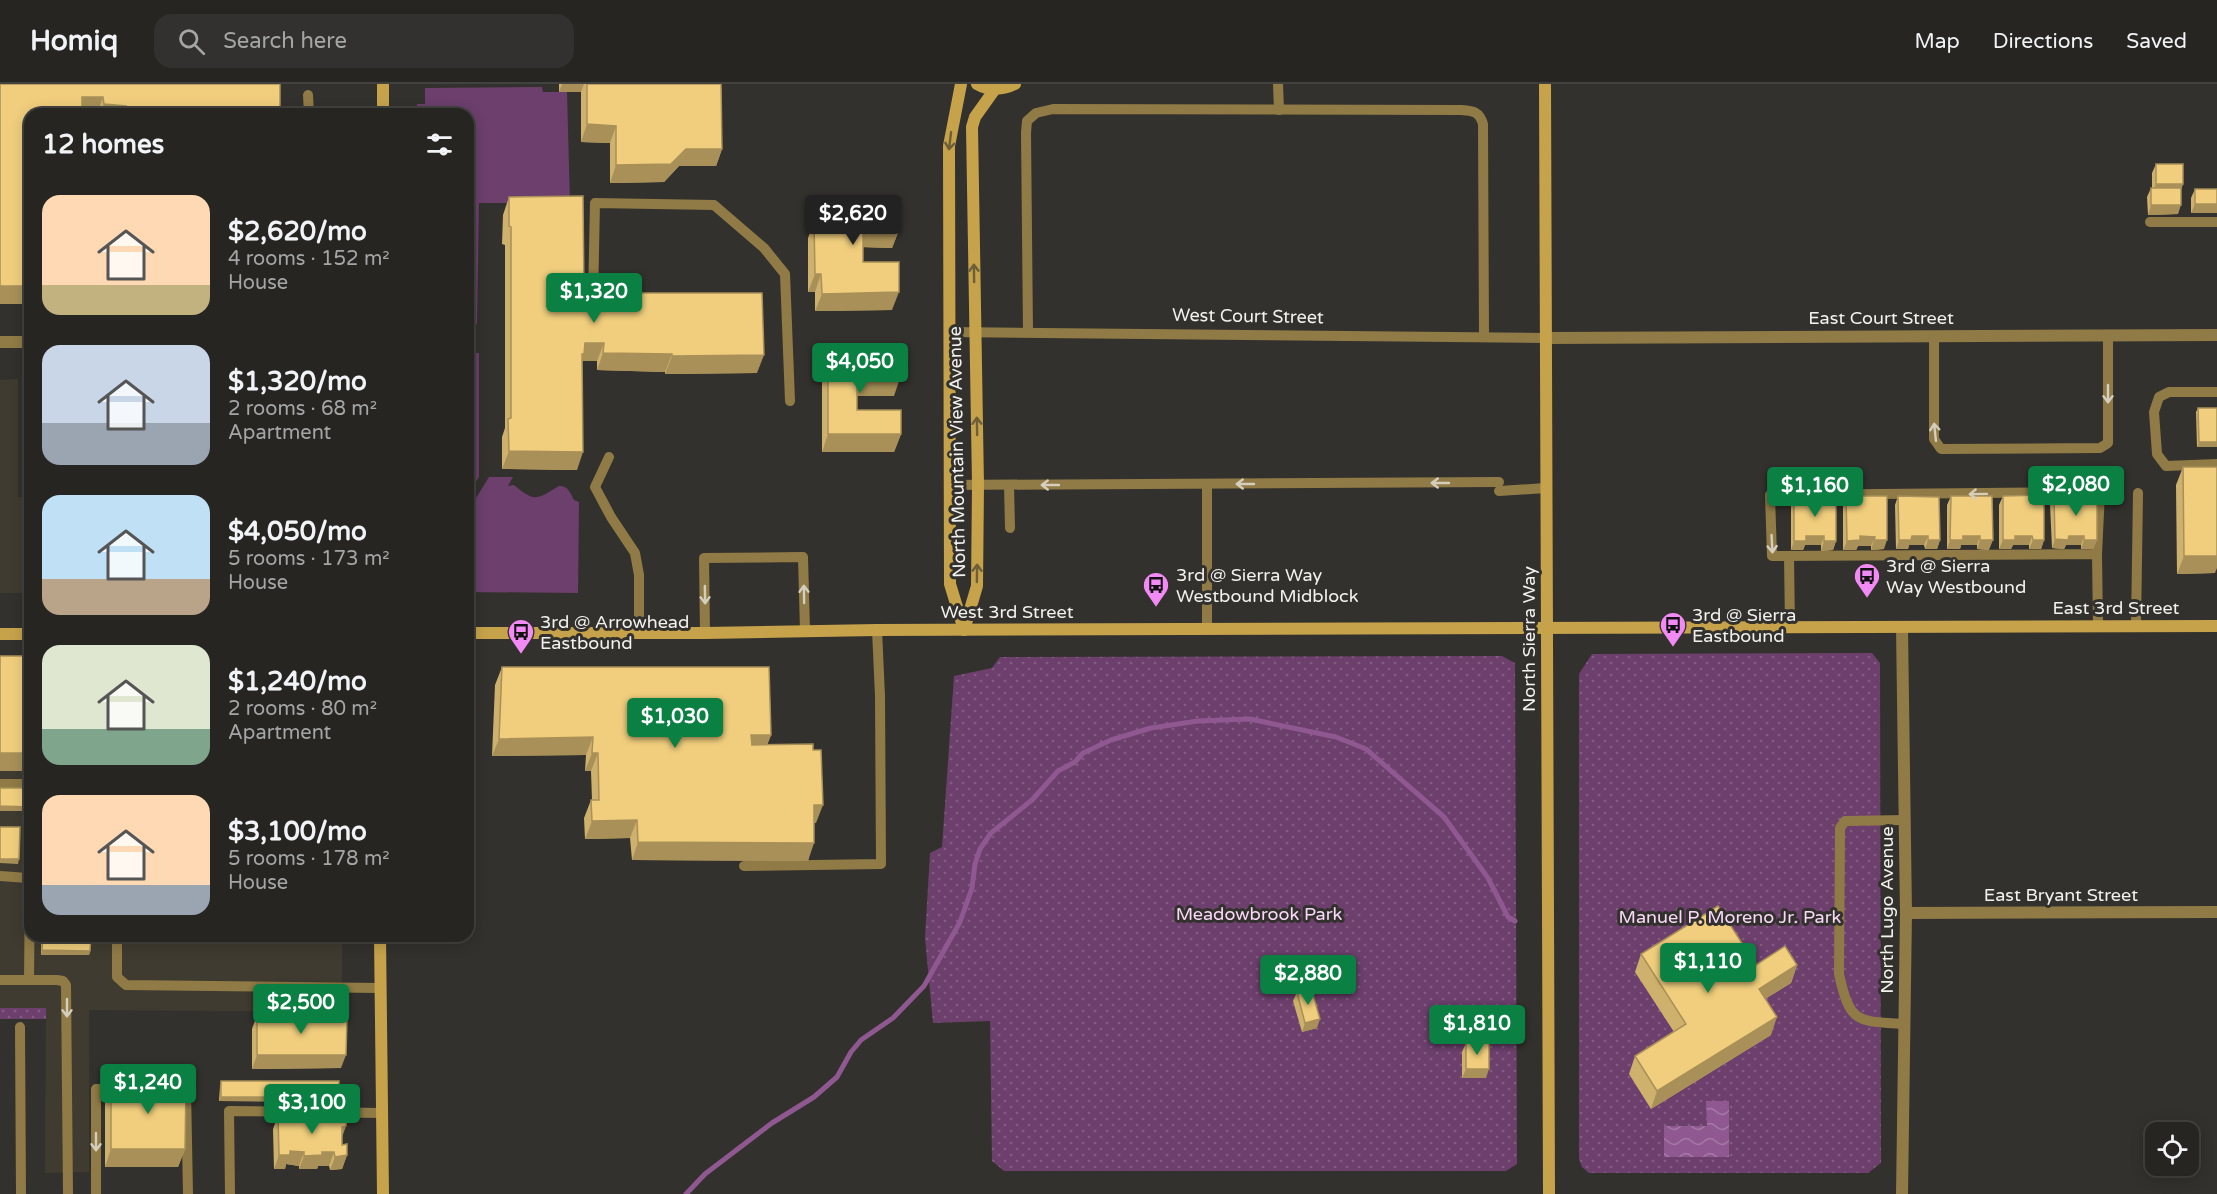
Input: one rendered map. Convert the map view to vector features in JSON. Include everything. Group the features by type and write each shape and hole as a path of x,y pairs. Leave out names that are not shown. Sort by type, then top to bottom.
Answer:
{"street":[{"path":"383,84 383,108"},
{"name":"North Mountain View Avenue","path":"961,84 949,146 950,584 964,630"},
{"path":"977,84 995,89 1015,84"},
{"name":"North Sierra Way","path":"1545,84 1549,1194"},
{"name":"North Mountain View Avenue","path":"964,630 977,586 978,485 972,127 975,117 995,89"},
{"name":"East Court Street","path":"1546,338 2217,335"},
{"path":"0,342 24,342"},
{"name":"East 3rd Street","path":"1546,628 2217,626"},
{"name":"North Lugo Avenue","path":"1902,627 1906,913 1902,1194"},
{"name":"West 3rd Street","path":"474,633 1546,628"},
{"path":"0,634 24,634"},
{"name":"East Bryant Street","path":"1906,913 2217,912"},
{"path":"380,942 383,1194"}],"lane":[{"path":"1278,84 1279,110"},
{"path":"308,95 309,108"},
{"path":"1028,333 1026,133 1027,121 1036,113 1053,110 1460,110 1473,111 1480,116 1483,124 1484,337"},
{"path":"593,300 595,203 714,205 764,248 785,274 790,401"},
{"path":"2150,222 2217,222"},
{"name":"West Court Street","path":"949,332 1546,338"},
{"path":"1934,336 1934,439 1941,449 1952,449 2100,448 2108,443 2109,336"},
{"path":"2217,392 2169,392 2159,397 2154,412 2157,453 2166,466 2217,464"},
{"path":"609,457 595,487 634,553 639,574 639,633"},
{"path":"950,485 1546,488"},
{"path":"1009,485 1010,528"},
{"path":"1207,485 1207,630"},
{"path":"2097,554 1772,556 1770,495 2100,492 2097,554 2098,626"},
{"path":"2136,626 2138,493"},
{"path":"1789,556 1790,627"},
{"path":"705,633 704,558 803,557 805,630"},
{"path":"744,866 881,864 880,696 877,630"},
{"path":"0,784 24,784"},
{"path":"1904,1024 1868,1022 1851,1012 1844,995 1839,963 1840,828 1845,821 1905,820"},
{"path":"0,876 24,877"},
{"path":"31,942 31,980"},
{"path":"117,942 117,977 126,985 380,988"},
{"path":"0,980 63,981 67,991 68,1194"},
{"path":"20,1028 21,1194"},
{"path":"96,1194 96,1089 130,1089"},
{"path":"164,1089 186,1089 188,1194"},
{"path":"230,1194 229,1111 381,1113"}],"shaded area":[{"path":"18,379 18,497 24,497 24,593 0,593 0,380"},
{"path":"0,665 24,665 24,942 342,942 342,1012 89,1010 89,1172 45,1173 46,1008 0,1008"}],"green space":[{"path":"542,87 543,92 567,92 570,203 479,203 477,324 474,324 474,108 417,108 417,104 425,104 425,88"},
{"path":"474,353 479,353 479,477 474,485"},
{"path":"489,477 513,477 508,486 514,485 532,497 541,496 559,486 569,490 574,500 579,502 578,593 474,592 474,501"},
{"name":"Manuel P. Moreno Jr. Park","path":"1872,653 1880,663 1881,1163 1868,1173 1589,1173 1582,1167 1579,1159 1579,674 1592,654"},
{"name":"Meadowbrook Park","path":"1502,656 1515,663 1517,1164 1506,1171 1004,1171 992,1161 990,1021 933,1023 925,938 930,853 942,847 954,676 992,668 1000,657"},
{"path":"0,1008 46,1008 46,1019 0,1019"}],"water":[{"path":"1706,1101 1729,1101 1729,1157 1664,1157 1664,1126 1707,1126"}],"building":[{"path":"0,84 280,84 280,108 126,108 126,106 104,104 103,97 82,97 82,108 24,108 24,286 0,286"},
{"path":"587,84 721,84 722,149 686,149 671,164 616,165 616,126 587,124"},
{"path":"2156,164 2183,164 2183,184 2156,184"},
{"path":"2151,188 2181,188 2181,205 2151,205"},
{"path":"2195,189 2217,189 2217,204 2195,204"},
{"path":"583,196 584,295 762,293 764,355 672,356 672,354 603,353 604,343 585,343 584,354 582,354 583,452 509,451 511,227 509,226 509,197"},
{"path":"818,200 899,200 899,230 863,229 863,262 899,262 899,292 822,294 821,274 815,274 814,220 818,220"},
{"path":"828,353 901,354 900,378 857,378 857,410 901,410 901,434 828,434"},
{"path":"2198,408 2217,408 2217,442 2199,442"},
{"path":"2183,467 2217,467 2217,556 2184,556"},
{"path":"2044,495 2044,540 2033,540 2032,536 2015,536 2015,540 2003,540 2003,496"},
{"path":"2054,495 2097,496 2097,540 2084,540 2084,536 2069,536 2068,540 2055,539"},
{"path":"1836,496 1836,541 1824,541 1824,536 1806,536 1806,541 1794,541 1794,497"},
{"path":"1846,496 1887,496 1887,540 1874,540 1875,537 1860,536 1860,540 1847,541"},
{"path":"1898,496 1939,497 1940,540 1928,540 1928,536 1912,536 1911,540 1899,540"},
{"path":"1951,496 1992,496 1993,540 1980,540 1980,536 1963,536 1963,540 1950,540"},
{"path":"0,656 24,656 24,753 0,753"},
{"path":"502,667 769,667 771,735 751,735 752,745 813,744 813,750 821,750 823,805 814,805 814,843 638,842 637,820 592,821 591,800 599,800 598,753 592,753 593,737 499,739"},
{"path":"0,788 24,788 24,807 0,806"},
{"path":"0,827 20,827 19,859 0,859"},
{"path":"1718,906 1756,965 1785,946 1797,965 1759,989 1777,1017 1657,1091 1635,1056 1686,1024 1641,954"},
{"path":"43,942 91,942 90,951 42,950"},
{"path":"1311,988 1320,1019 1305,1023 1297,992"},
{"path":"257,1015 347,1017 346,1055 257,1055"},
{"path":"1466,1043 1489,1043 1489,1069 1466,1069"},
{"path":"111,1081 186,1082 185,1149 111,1149"},
{"path":"221,1081 339,1081 339,1097 221,1097"},
{"path":"278,1115 347,1115 346,1126 342,1127 342,1145 347,1144 347,1155 335,1157 334,1152 322,1152 322,1155 304,1156 304,1152 290,1151 290,1155 279,1155"}],"waterway":[{"path":"686,1194 705,1174 772,1123 814,1097 837,1077 851,1052 861,1040 893,1018 924,986 960,922 972,888 975,864 980,849 991,833 1032,800 1058,771 1075,762 1083,753 1111,740 1151,728 1198,721 1250,719 1336,737 1366,749 1444,817 1488,878 1508,917 1515,921"}],"place":[{"name":"3rd @ Sierra Way Westbound","path":"1867,599"},
{"name":"3rd @ Sierra Way Westbound Midblock","path":"1156,608"},
{"name":"3rd @ Sierra Eastbound","path":"1673,648"},
{"name":"3rd @ Arrowhead Eastbound","path":"521,655"}]}
